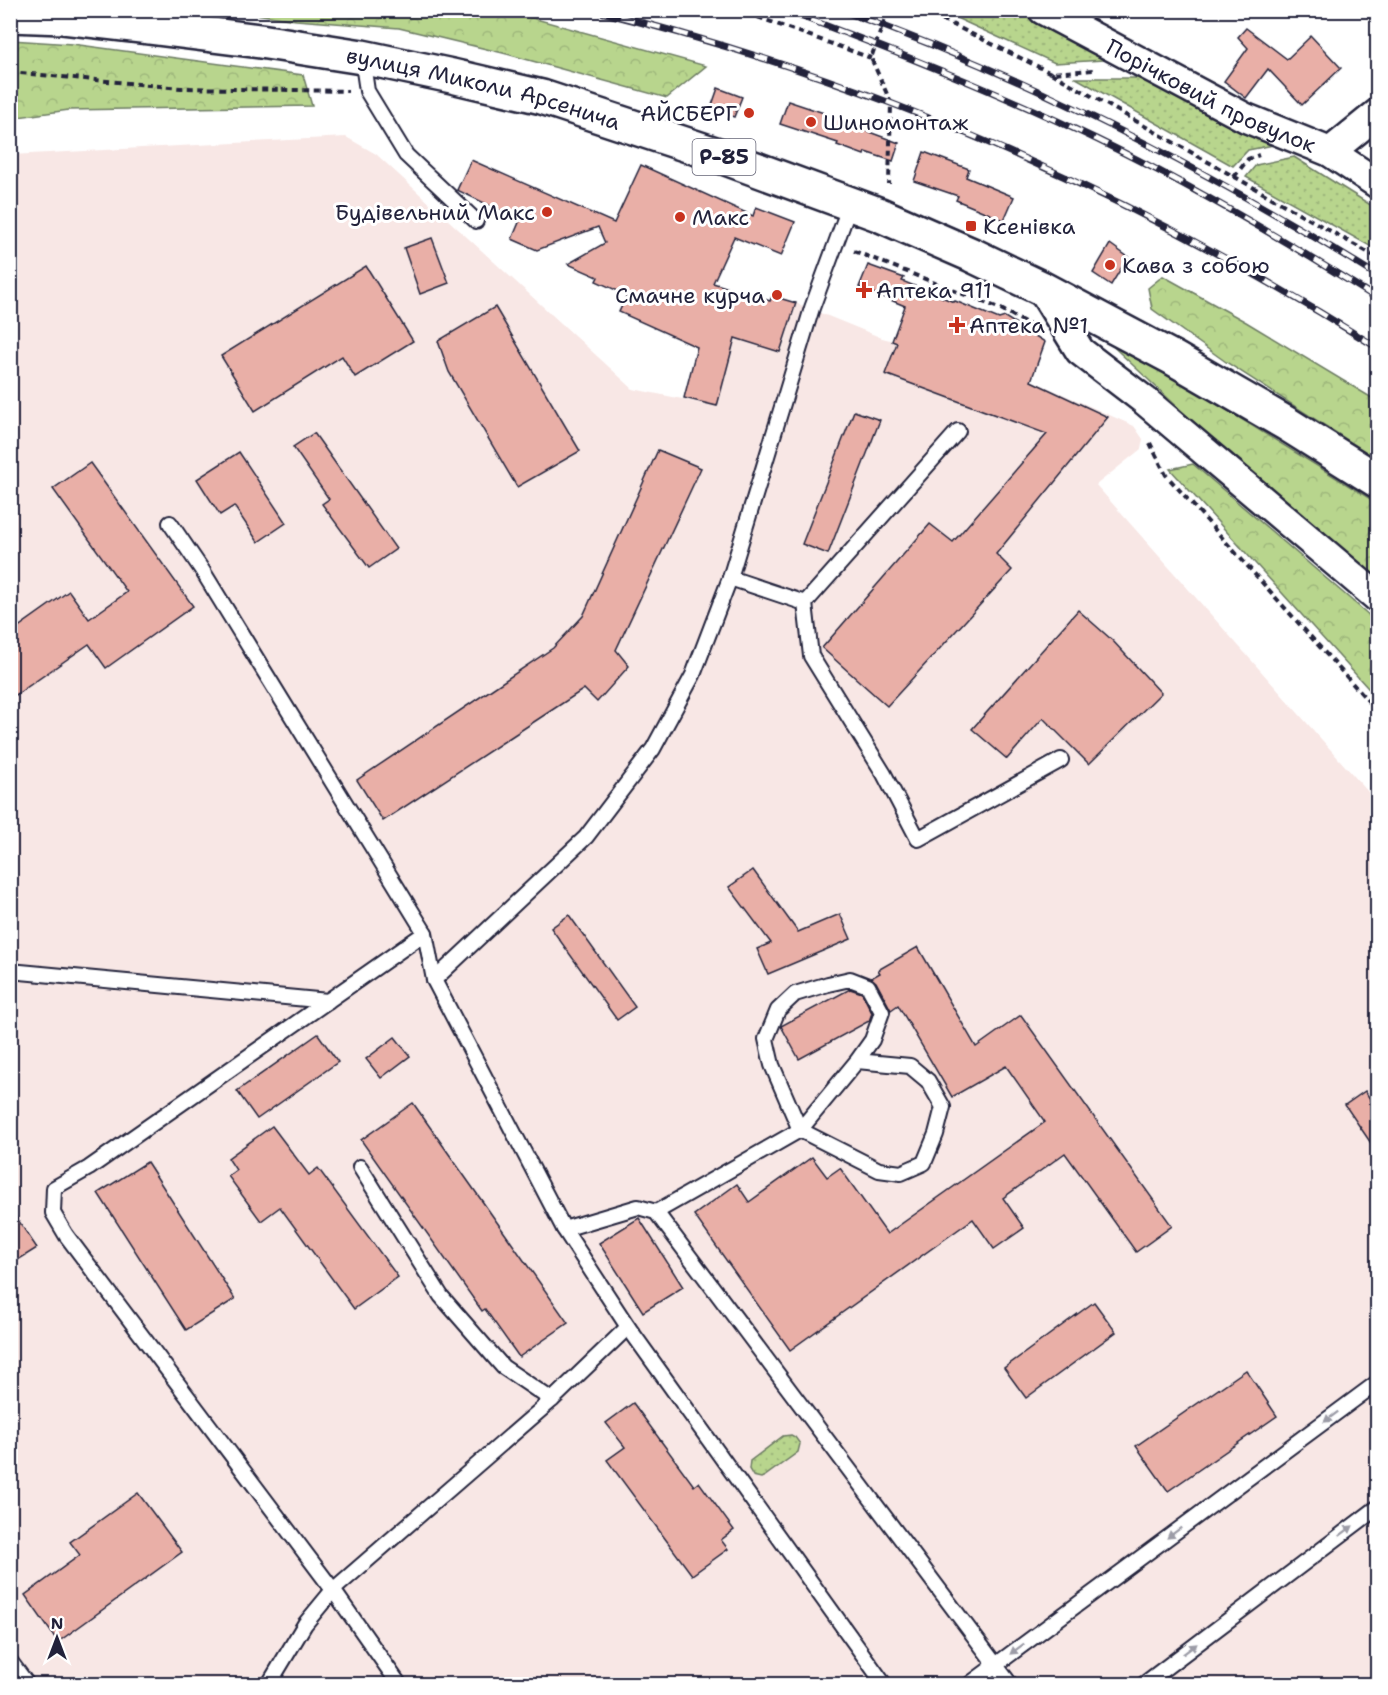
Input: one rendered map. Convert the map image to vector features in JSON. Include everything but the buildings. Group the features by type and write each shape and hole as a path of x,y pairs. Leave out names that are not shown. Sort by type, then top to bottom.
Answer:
{"main road":[{"name":"вулиця Миколи Арсенича","path":"10,15 63,17 150,27 363,57 542,97 715,154 878,214 962,250 1041,288 1173,358 1287,424 1377,481"}],"street":[{"name":"Порічковий провулок","path":"1043,10 1246,118 1330,152 1377,184"},
{"path":"1330,152 1377,113"},
{"path":"1041,288 1080,351 1144,400 1377,598"}],"lane":[{"path":"363,57 367,91 406,155 476,221"},
{"path":"434,980 586,837 653,749 693,675 730,578 812,308 850,205"},
{"path":"958,431 805,603 811,656 884,774 918,839 1061,760"},
{"path":"170,523 202,570 425,933 434,980 564,1228 628,1327 884,1684"},
{"path":"730,578 805,603"},
{"path":"399,1684 333,1590 52,1214 54,1188 89,1168 425,933"},
{"path":"10,971 328,1001"},
{"path":"656,1212 800,1130 872,1040 882,1012 868,986 850,979 795,994 778,1010 766,1039 772,1065 788,1106 800,1130 879,1170 901,1173 924,1163 943,1107 928,1081 910,1066 857,1061"},
{"path":"360,1167 441,1296 503,1367 552,1400"},
{"path":"564,1228 638,1207 656,1212 1010,1684"},
{"path":"269,1684 304,1624 333,1590 552,1400 628,1327"},
{"path":"970,1684 1377,1382"},
{"path":"1144,1684 1377,1507"},
{"path":"10,1661 27,1684"}],"path":[{"path":"738,10 871,58"},
{"path":"888,10 871,58 891,103 889,184"},
{"path":"923,10 1051,73 1377,258"},
{"path":"1051,73 1095,70"},
{"path":"10,72 181,88 367,91"},
{"path":"833,246 864,254 1001,309 1036,330"},
{"path":"1148,439 1166,475 1377,712"}],"shaded area":[{"path":"346,137 376,154 633,389 717,406 734,339 780,352 796,303 882,338 1004,368 1134,426 1143,439 1141,449 1096,485 1377,802 1377,1684 11,1684 11,155"}],"green space":[{"path":"236,11 507,11 706,66 667,98 503,53 399,28 296,20"},
{"path":"941,11 1017,11 1120,59 1055,63"},
{"path":"11,40 72,44 303,75 312,106 69,110 11,118"},
{"path":"1076,78 1142,78 1279,144 1248,150 1233,166"},
{"path":"1294,157 1377,209 1377,250 1246,177 1256,165"},
{"path":"1163,276 1246,322 1377,401 1377,459 1226,362 1152,309 1148,288"},
{"path":"1103,337 1175,378 1377,503 1377,578 1203,431"},
{"path":"1193,464 1377,622 1377,698 1170,469"},
{"path":"791,1435 800,1444 798,1452 765,1476 761,1478 753,1476 749,1469 750,1461 783,1436"}],"railway":[{"path":"593,10 697,38 800,70 999,147 1192,240 1378,348"},
{"path":"784,10 942,71 1096,139 1239,215 1378,299"},
{"path":"840,10 980,65 1116,128 1249,199 1378,276"}],"place":[{"name":"АЙСБЕРГ","path":"749,113"},
{"name":"Шиномонтаж","path":"811,122"},
{"name":"Будівельний Макс","path":"547,212"},
{"name":"Макс","path":"680,217"},
{"name":"Ксенівка","path":"971,226"},
{"name":"Кава з собою","path":"1110,265"},
{"name":"Аптека 911","path":"864,290"},
{"name":"Смачне курча","path":"777,295"},
{"name":"Аптека №1","path":"957,325"}]}
